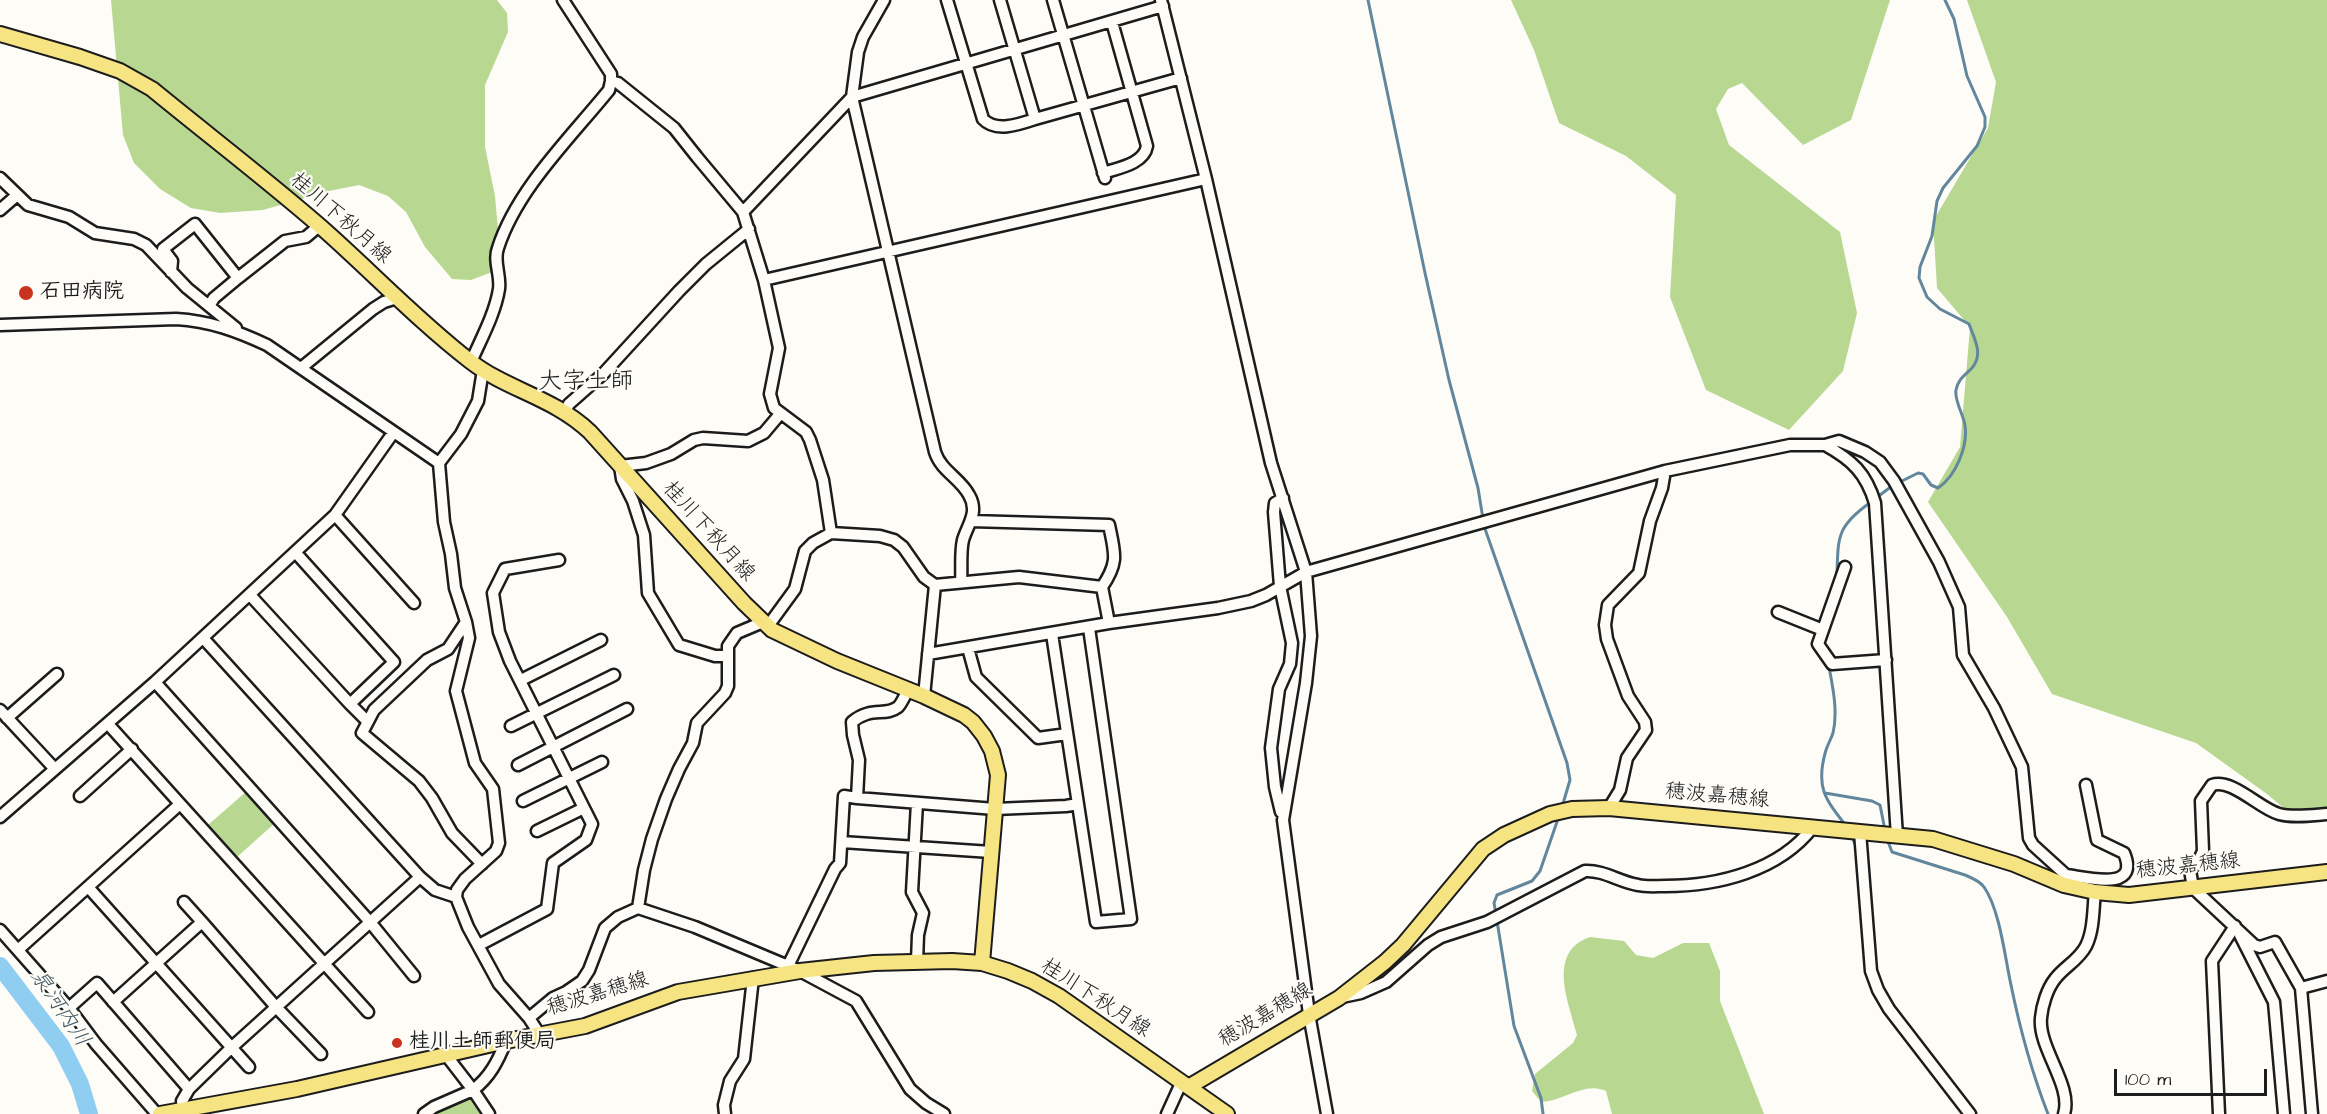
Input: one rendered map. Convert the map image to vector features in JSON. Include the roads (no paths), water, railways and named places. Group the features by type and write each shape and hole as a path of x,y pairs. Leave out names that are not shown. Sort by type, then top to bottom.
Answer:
{"main road":[{"name":"桂川下秋月線","path":"0,34 120,71 152,89 319,226 471,362 566,411 590,432 766,624 790,640 924,696 964,715 973,722 992,751 998,775 982,963 1032,981 1059,996 1227,1114"},
{"name":"穂波嘉穂線","path":"1186,1084 1339,998 1403,945 1484,849 1504,835 1550,814 1572,809 1609,808 1933,839 2065,880 2095,892 2129,895 2327,872"},
{"name":"穂波嘉穂線","path":"158,1114 297,1089 506,1041 585,1026 678,992 794,969 917,961 952,960 982,963"}],"street":[{"path":"471,362 496,302 499,285 497,250 506,229 547,162 604,96 611,81 611,74 563,0"},
{"path":"884,0 863,37 858,52 852,97 935,452 942,467 965,488 971,498 974,512 963,541 961,582"},
{"path":"947,0 983,119 987,123 1012,126 1180,78"},
{"path":"1000,0 1035,119"},
{"path":"1053,0 1104,176 1138,160 1146,151 1147,141 1112,22"},
{"path":"743,212 852,97 1112,22 1162,3 1206,179 1271,463 1306,572 1311,636 1283,820"},
{"path":"611,81 618,83 674,128 743,212 764,280 779,348 770,394 774,408 806,432 810,440 822,480 831,533"},
{"path":"0,178 16,196 28,205 69,217 95,233 134,239 146,245 171,272 239,331"},
{"path":"764,280 1206,179"},
{"path":"0,210 16,196"},
{"path":"171,272 172,261 163,249 195,224 238,278"},
{"path":"209,306 214,298 285,241 306,237 319,226"},
{"path":"566,411 569,404 603,374 699,271 748,229"},
{"path":"301,368 374,309 384,302 397,298"},
{"path":"0,325 176,319 198,320 239,331 267,345 439,463"},
{"path":"483,370 478,401 461,434 439,463 444,522 455,588 469,638 456,691 475,763 493,789 499,843 496,851 465,879 456,897 468,927 499,984 529,1018 540,1035"},
{"path":"727,656 683,648 679,645 648,592 644,535 633,501 622,479 620,466 646,463 703,438 748,441 764,433 780,414"},
{"path":"0,817 155,682 335,515 393,433"},
{"path":"928,654 1251,601 1306,572 1665,471 1790,445 1826,445 1839,441 1865,452 1880,462 1900,492 1939,562 1959,607 1962,654 1994,708 2022,767 2029,838 2033,845 2065,880 2113,881 2121,878 2126,871 2127,861 2124,854 2097,840 2086,784"},
{"path":"1826,445 1843,455 1860,471 1869,485 1875,503 1897,836"},
{"path":"1609,808 1620,790 1627,758 1646,730 1645,722 1628,696 1607,639 1605,625 1608,605 1639,573 1650,521 1662,488 1665,471"},
{"path":"1283,498 1275,503 1274,512 1280,586 1292,643 1290,664 1277,697 1271,748 1275,787 1283,820 1326,1114"},
{"path":"335,515 414,603"},
{"path":"971,521 1109,525 1116,556 1110,575 1102,588 1108,623"},
{"path":"638,908 646,860 666,799 693,743 697,723 725,693 728,686 728,646 737,633 766,624 795,589 805,551 813,543 831,533 880,536 894,540 903,547 924,577 935,585 1019,577 1102,588"},
{"path":"296,553 408,676"},
{"path":"478,945 547,909 553,863 586,840 592,824 510,661 499,632 493,593 505,569 559,560"},
{"path":"1845,567 1818,644 1832,664 1886,660"},
{"path":"924,696 935,585"},
{"path":"250,595 367,721"},
{"path":"1778,612 1823,630"},
{"path":"466,622 448,649 427,660 374,710 362,733 420,781 452,833 482,864"},
{"path":"1052,634 1096,922 1131,919 1089,628"},
{"path":"203,638 420,877 435,890 456,897"},
{"path":"520,680 601,640"},
{"path":"968,648 976,677 1038,738 1067,734"},
{"path":"350,704 394,662"},
{"path":"54,768 4,714 57,674"},
{"path":"512,726 614,675"},
{"path":"155,682 370,922 414,976"},
{"path":"858,798 859,760 852,722 861,714 889,711 899,706 908,690"},
{"path":"518,765 627,709"},
{"path":"108,724 368,1012"},
{"path":"80,796 132,749"},
{"path":"523,801 602,762"},
{"path":"2312,1114 2301,988 2275,942 2260,947 2254,945 2193,888 2190,870 2199,860 2203,850 2201,801 2212,785 2218,783 2228,786 2280,814 2327,814"},
{"path":"794,969 840,863 844,796 995,809 1065,807 1078,804"},
{"path":"917,803 912,892 923,913 918,935 917,961"},
{"path":"19,949 180,804"},
{"path":"537,831 584,808"},
{"path":"1339,998 1361,993 1386,982 1428,945 1441,938 1487,922 1585,872 1596,871 1638,886 1677,886 1732,879 1772,861 1801,843 1813,828"},
{"path":"1860,832 1871,971 1878,990 1889,1009 1970,1114"},
{"path":"842,842 991,852"},
{"path":"183,1109 182,1101 189,1089 276,1006 420,877"},
{"path":"88,887 249,1067"},
{"path":"2064,1114 2066,1103 2040,1020 2044,1002 2054,980 2086,946 2091,928 2095,892"},
{"path":"184,902 321,1054"},
{"path":"529,1018 553,998 582,981 589,970 605,928 618,917 638,908 695,927 794,969 856,1001 910,1089 926,1103 944,1114"},
{"path":"113,1002 202,922"},
{"path":"2219,1114 2212,961 2235,926"},
{"path":"2235,926 2274,1002 2284,1114"},
{"path":"0,930 19,949 96,1044 158,1114"},
{"path":"725,1114 724,1105 730,1081 744,1059 753,978"},
{"path":"2301,988 2327,981"},
{"path":"69,1008 97,983 189,1089"},
{"path":"424,1114 434,1107 473,1090 493,1069 506,1041"},
{"path":"447,1055 489,1114"},
{"path":"1167,1114 1186,1084"},
{"path":"918,1114 926,1103"}],"waterway":[{"path":"1368,0 1425,273 1449,380 1478,488 1483,519"},
{"path":"1898,483 1918,473 1923,474 1931,485 1938,488 1955,468 1965,442 1964,422 1956,399 1956,390 1960,380 1976,363 1978,352 1969,324 1940,309 1927,297 1919,278 1920,267 1932,236 1937,201 1943,188 1977,146 1985,127 1985,117 1967,76 1954,19 1945,0"},
{"path":"1876,498 1892,486"},
{"path":"1837,575 1839,541 1842,533 1851,518 1871,502"},
{"path":"1484,526 1567,763 1570,780 1562,807"},
{"path":"1829,667 1835,717 1833,733 1823,763 1822,783 1828,800 1847,827"},
{"path":"1825,793 1872,801 1880,805 1885,830"},
{"path":"1496,914 1494,903 1497,895 1532,881 1540,871 1559,816"},
{"path":"1851,835 1857,848"},
{"path":"1887,839 1892,852 1965,875 1978,881 1990,897 1998,921 2022,1034 2048,1114"},
{"path":"1497,921 1514,1026 1541,1098 1543,1114"},
{"name":"泉河内川","path":"0,966 61,1046 80,1084 89,1114"}],"place":[{"name":"石田病院","path":"26,293"},
{"name":"桂川土師郵便局","path":"397,1043"}],"district":[{"name":"大字土師","path":"586,383"}]}
